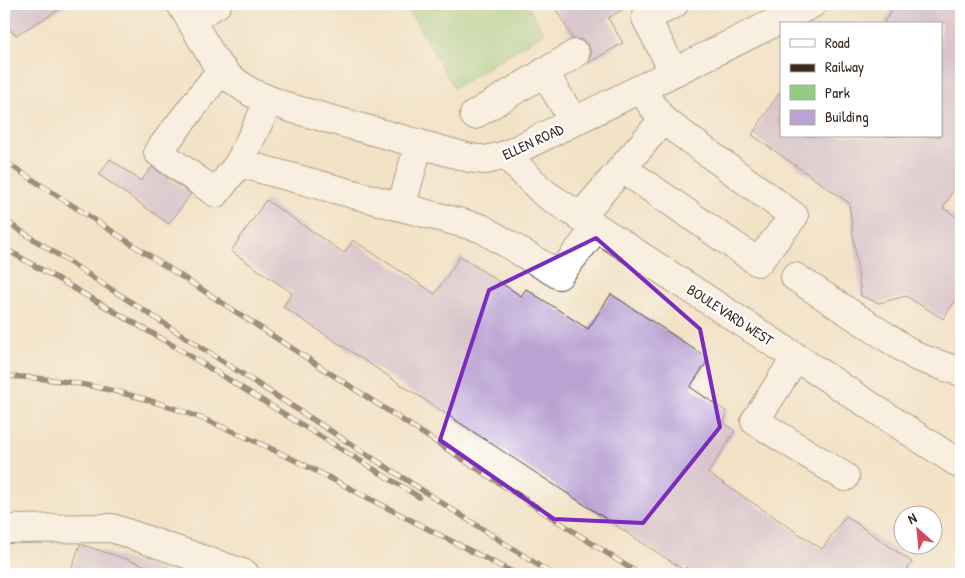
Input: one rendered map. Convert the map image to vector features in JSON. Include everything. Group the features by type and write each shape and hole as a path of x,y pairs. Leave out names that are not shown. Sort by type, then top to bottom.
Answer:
{"street":[{"path":"186,12 217,4"},
{"path":"674,4 646,18 674,72"},
{"name":"ELLEN ROAD","path":"186,12 219,66 230,78 252,93 269,100 419,144 486,160 506,155 674,72 774,12 812,4"},
{"path":"474,115 575,54"},
{"path":"219,66 158,152 216,193 239,163 269,100"},
{"path":"544,72 574,122"},
{"path":"622,168 758,262 794,216 663,120 640,89"},
{"path":"239,163 481,228 559,275 588,222 622,168 663,120"},
{"path":"401,207 419,144"},
{"name":"BOULEVARD WEST","path":"506,155 544,193 961,465"},
{"path":"795,277 917,356 961,372"},
{"path":"796,357 755,421 845,477"},
{"path":"4,529 112,528 245,574"}],"highlighted area":[{"path":"596,238 700,329 720,427 643,523 554,519 440,440 489,290"}],"green space":[{"path":"405,4 527,4 544,33 454,88"}],"building":[{"path":"4,4 69,4 16,35 4,25"},
{"path":"553,4 633,4 608,18 623,43 588,63 591,54 589,46 582,40 573,39"},
{"path":"895,4 961,4 961,177 943,208 961,220 961,292 943,319 906,296 879,303 861,296 849,203 752,135 780,92 780,138 942,138 942,22 884,22"},
{"path":"110,159 141,181 152,167 191,194 169,224 99,175"},
{"path":"266,200 344,253 353,240 435,294 460,256 521,296 526,289 588,329 611,294 709,359 690,387 727,412 724,423 735,431 708,473 822,549 846,516 892,548 892,556 903,556 912,562 904,574 697,574 686,567 684,570 283,307 292,293 231,251"},
{"path":"80,544 162,571 162,574 70,574"}],"railway":[{"path":"4,161 639,574"},
{"path":"4,220 552,574"},
{"path":"4,248 169,343 419,497"},
{"path":"4,376 53,380 100,388 144,399 187,413 229,430 314,470 516,574"}]}
